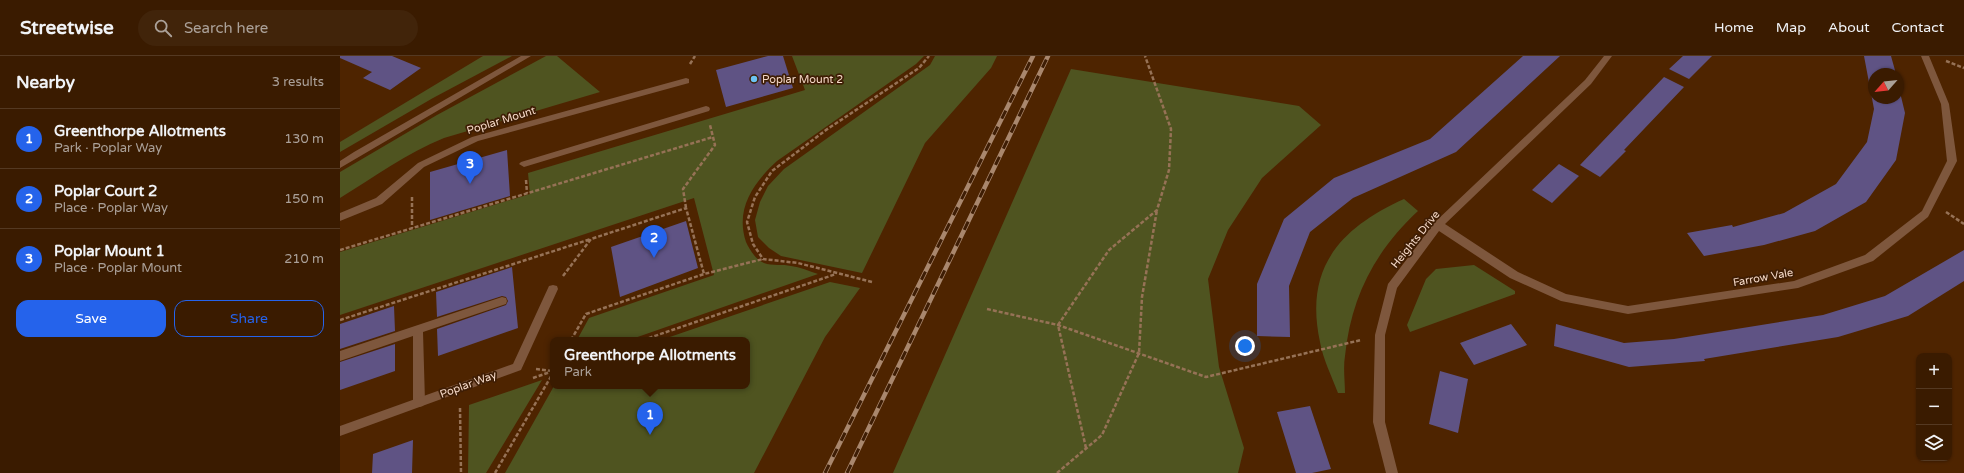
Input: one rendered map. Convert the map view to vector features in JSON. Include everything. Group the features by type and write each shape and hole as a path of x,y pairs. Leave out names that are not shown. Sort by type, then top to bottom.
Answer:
{"street":[{"path":"340,165 356,154 527,56"},
{"name":"Heights Drive","path":"1392,473 1379,422 1380,335 1392,288 1438,225 1588,82 1608,56"},
{"name":"Farrow Vale","path":"1438,225 1514,275 1565,298 1628,310 1794,285 1869,258 1925,214 1952,161 1945,104 1925,56"},
{"name":"Poplar Mount","path":"340,217 379,201 421,165 475,139 686,81"},
{"path":"524,164 706,109"},
{"name":"Poplar Way","path":"340,431 517,367 553,289"},
{"path":"340,356 502,301"},
{"path":"418,329 419,402"}],"path":[{"path":"764,259 753,244 747,222 755,197 772,171 826,130 919,68 929,56"},
{"path":"1057,473 1102,435 1138,353 1142,298 1157,210 1169,170 1171,129 1145,56"},
{"path":"340,250 713,137 715,145 683,189 686,208 704,274"},
{"path":"412,228 413,172"},
{"path":"340,320 686,208"},
{"path":"1086,448 1058,325 1110,250 1157,210"},
{"path":"553,289 591,239"},
{"path":"573,337 586,314 704,274 764,259 798,262 837,274 872,282"},
{"path":"653,337 837,274"},
{"path":"986,309 1058,325 1206,377 1380,335"},
{"path":"495,473 550,378"},
{"path":"459,388 461,473"}],"green space":[{"path":"483,56 512,56 433,98 340,152 340,142"},
{"path":"546,56 557,56 600,92 444,138 404,158 340,198 340,172 437,115"},
{"path":"792,56 924,56 916,64 777,161 760,178 748,197 743,219 743,230 746,242 756,257 761,262 767,264 788,265 818,274 638,337 579,337 589,318 714,275 694,198 340,315 340,252 530,194 528,173 805,90"},
{"path":"935,56 997,56 991,68 925,143 862,273 781,256 769,248 758,237 755,220 760,202 768,186 784,169 930,65"},
{"path":"1071,69 1299,106 1321,125 1262,178 1228,230 1208,279 1219,367 1244,448 1238,473 893,473"},
{"path":"1404,199 1418,211 1389,242 1368,276 1359,295 1348,334 1344,365 1345,393 1338,393 1321,348 1316,316 1317,293 1323,272 1332,254 1345,237 1381,210"},
{"path":"1474,265 1515,291 1515,294 1410,332 1407,325 1426,279 1436,269"},
{"path":"830,282 860,288 825,337 754,473 505,473 552,389 750,389 750,337 670,337"},
{"path":"542,380 486,473 468,473 469,405"}],"building":[{"path":"340,56 392,56 421,68 390,90 363,78 372,72 340,58"},
{"name":"Poplar Mount 2","path":"768,56 783,56 793,88 726,107 716,70"},
{"path":"1523,56 1560,56 1456,152 1353,198 1310,232 1289,286 1290,337 1257,336 1257,284 1284,219 1334,178 1430,139"},
{"path":"1683,56 1712,56 1689,79 1669,69"},
{"path":"1864,56 1891,56 1894,68 1868,68 1868,77"},
{"path":"1664,77 1684,87 1624,150 1626,151 1600,177 1580,165"},
{"path":"1873,104 1903,104 1905,113 1896,160 1866,202 1815,231 1764,245 1704,256 1687,233 1732,225 1733,227 1784,213 1836,184 1867,142 1874,109"},
{"path":"507,150 510,196 430,220 430,172"},
{"path":"1559,164 1579,176 1552,203 1532,190"},
{"path":"686,221 698,268 620,297 611,247"},
{"path":"1964,250 1964,281 1908,316 1838,337 1704,359 1705,361 1629,367 1554,346 1556,324 1624,343 1674,339 1823,315 1885,296"},
{"path":"512,267 518,328 438,356 437,329 506,305 508,301 506,297 502,296 437,317 436,292"},
{"path":"394,306 395,331 340,349 340,324"},
{"path":"1511,324 1527,345 1474,365 1460,343"},
{"path":"395,344 395,371 340,390 340,362"},
{"path":"1440,371 1468,379 1458,433 1429,424"},
{"path":"1310,406 1331,469 1312,473 1296,473 1277,412"},
{"path":"413,440 412,473 372,473 373,454"}],"railway":[{"path":"825,473 1033,56"},
{"path":"847,473 1048,56"}],"place":[{"name":"Poplar Mount 2","path":"754,79"},
{"name":"Poplar Mount 1","path":"470,184"},
{"name":"Poplar Court 2","path":"654,258"},
{"name":"Greenthorpe Allotments","path":"650,435"}]}
